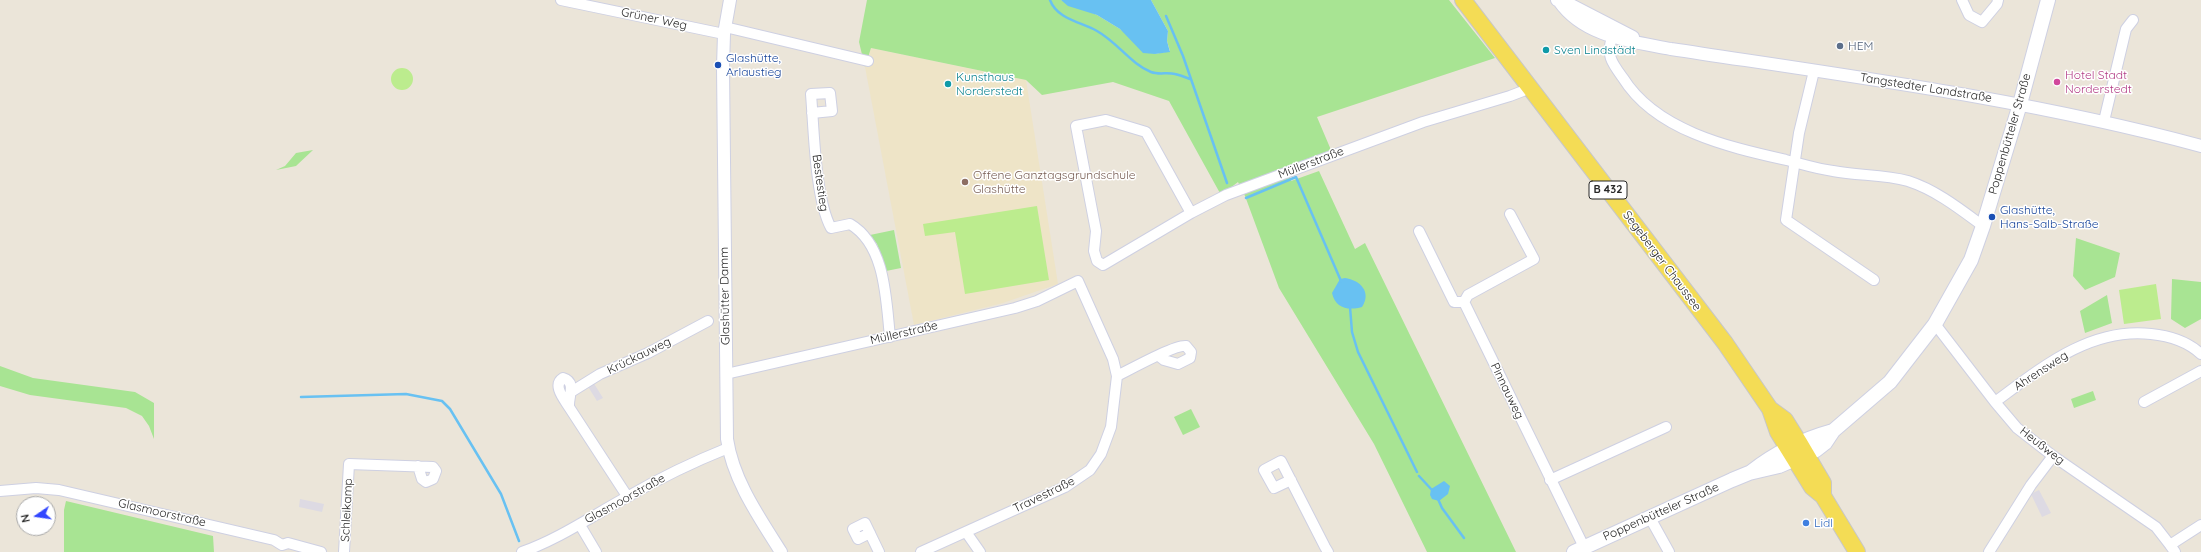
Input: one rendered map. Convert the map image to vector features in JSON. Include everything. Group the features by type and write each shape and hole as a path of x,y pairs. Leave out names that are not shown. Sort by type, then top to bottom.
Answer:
{"main road":[{"name":"Segeberger Chaussee","path":"1463,0 1725,343 1770,409 1785,420 1798,452 1823,483 1824,496 1857,552"},
{"name":"Poppenbütteler Straße","path":"1579,550 1649,516 1749,474 1768,458 1798,452 1825,443 1833,431 1890,382 1936,324 1971,260 1983,226 2020,104 2048,0"}],"street":[{"name":"Grüner Weg","path":"561,0 724,31"},
{"name":"Glashütter Damm","path":"730,0 724,31 726,374 728,448 737,476 781,552"},
{"name":"Tangstedter Landstraße","path":"1558,0 1566,12 1575,19 1612,37 1648,45 2020,104 2104,121 2201,146"},
{"name":"Tangstedter Landstraße","path":"1558,0 1571,5 1648,45"},
{"path":"1962,0 1969,15 1982,22 1997,4 1998,0"},
{"path":"2104,121 2126,29 2133,20"},
{"path":"724,31 868,61"},
{"path":"1612,37 1608,49 1613,64 1636,96 1647,106 1688,130 1735,148 1832,171 1888,176 1908,182 1955,205 1983,226"},
{"path":"1814,71 1799,134 1786,220 1874,280"},
{"name":"Müllerstraße","path":"1190,213 1146,132 1106,120 1076,126 1096,231 1094,251 1097,261 1103,265 1190,213 1226,196 1345,150 1423,122 1510,96 1523,91 1529,86"},
{"name":"Bestestieg","path":"812,113 817,166 825,218 831,228 850,224 856,228 876,254 881,268 890,337"},
{"path":"1419,231 1454,302 1464,302 1468,295 1534,259 1510,214"},
{"name":"Müllerstraße","path":"726,374 1015,308 1037,301 1078,281"},
{"name":"Travestraße","path":"921,552 1064,487 1090,470 1103,450 1111,427 1116,376 1113,359 1078,281"},
{"name":"Pinnauweg","path":"1464,302 1550,480 1579,550"},
{"name":"Krückauweg","path":"571,392 600,374 648,353 708,321"},
{"name":"Heußweg","path":"1936,324 1995,402 2017,428 2053,456 2156,527 2173,549"},
{"name":"Ahrensweg","path":"1995,402 2063,354 2108,336 2141,332 2170,337 2193,346 2201,354"},
{"path":"1116,376 1159,356"},
{"path":"2144,402 2201,371"},
{"path":"569,407 568,399 571,392 569,382 566,379 560,380 558,387 569,407 627,496"},
{"path":"1550,480 1666,427"},
{"name":"Glasmoorstraße","path":"522,552 580,525 627,496 701,458 728,448"},
{"path":"1989,552 2031,485 2053,456"},
{"name":"Schleikamp","path":"344,552 349,464 418,466"},
{"path":"1291,480 1328,552"},
{"name":"Glasmoorstraße","path":"0,491 36,488 59,490 274,540 282,548 288,543 322,552"},
{"path":"1649,516 1669,552"},
{"path":"580,525 596,552"},
{"path":"2173,549 2201,525"},
{"path":"966,532 980,552"},
{"path":"870,533 879,552"}],"shaded area":[{"name":"Offene Ganztagsgrundschule Glashütte","path":"871,48 1026,80 1058,284 1003,303 914,325 865,67"},
{"path":"593,382 603,398 597,401 587,385"},
{"path":"2039,490 2051,513 2042,517 2031,494"},
{"path":"300,499 324,504 322,512 299,507"}],"green space":[{"path":"867,0 1061,0 1097,15 1120,29 1155,54 1170,51 1167,41 1168,31 1151,0 1449,0 1495,58 1317,117 1331,150 1287,167 1291,181 1319,171 1355,249 1365,243 1516,552 1427,552 1374,444 1279,288 1245,196 1238,182 1221,195 1169,101 1113,82 1042,95 1026,80 871,48 865,67 859,42"},
{"path":"402,68 410,71 413,79 410,87 402,90 394,87 391,79 394,71"},
{"path":"313,150 296,166 276,170 285,166 296,153"},
{"path":"1037,206 1049,280 965,294 955,232 925,236 923,224"},
{"path":"894,230 901,268 886,271 877,244 870,235"},
{"path":"2076,238 2120,253 2115,277 2085,290 2073,276"},
{"path":"2172,279 2201,282 2201,319 2185,328 2171,319"},
{"path":"2156,284 2161,319 2124,324 2119,290"},
{"path":"2107,295 2112,323 2085,333 2080,311"},
{"path":"0,366 33,378 135,392 154,403 154,439 149,426 142,416 126,408 30,395 0,386"},
{"path":"2093,391 2096,400 2074,408 2071,399"},
{"path":"1191,409 1200,427 1183,435 1174,417"},
{"path":"66,501 213,536 214,552 64,552 64,510"}],"water":[{"path":"1061,0 1151,0 1168,31 1167,41 1170,52 1155,54 1143,53 1120,29 1097,15 1068,6"},
{"path":"1345,278 1355,281 1363,288 1366,296 1362,307 1352,309 1343,307 1336,302 1332,293 1340,279"},
{"path":"1444,481 1450,486 1448,494 1439,501 1432,499 1430,495 1431,489"}],"waterway":[{"path":"1050,0 1058,12 1097,31 1137,64 1151,72 1172,73 1190,79"},
{"path":"1166,16 1183,56 1227,183"},
{"path":"1246,198 1296,177 1341,281"},
{"path":"1350,307 1352,332 1358,352 1417,472"},
{"path":"301,397 406,394 442,401 450,409 501,494 519,541"},
{"path":"1419,476 1432,490"},
{"path":"1438,499 1442,508 1464,538"}],"place":[{"name":"HEM","path":"1840,46"},
{"name":"Sven Lindstädt","path":"1546,50"},
{"name":"Glashütte, Arlaustieg","path":"718,65"},
{"name":"Hotel Stadt Norderstedt","path":"2057,82"},
{"name":"Kunsthaus Norderstedt","path":"948,84"},
{"name":"Offene Ganztagsgrundschule Glashütte","path":"965,182"},
{"name":"Glashütte, Hans-Salb-Straße","path":"1992,217"},
{"name":"Lidl","path":"1806,523"}]}
